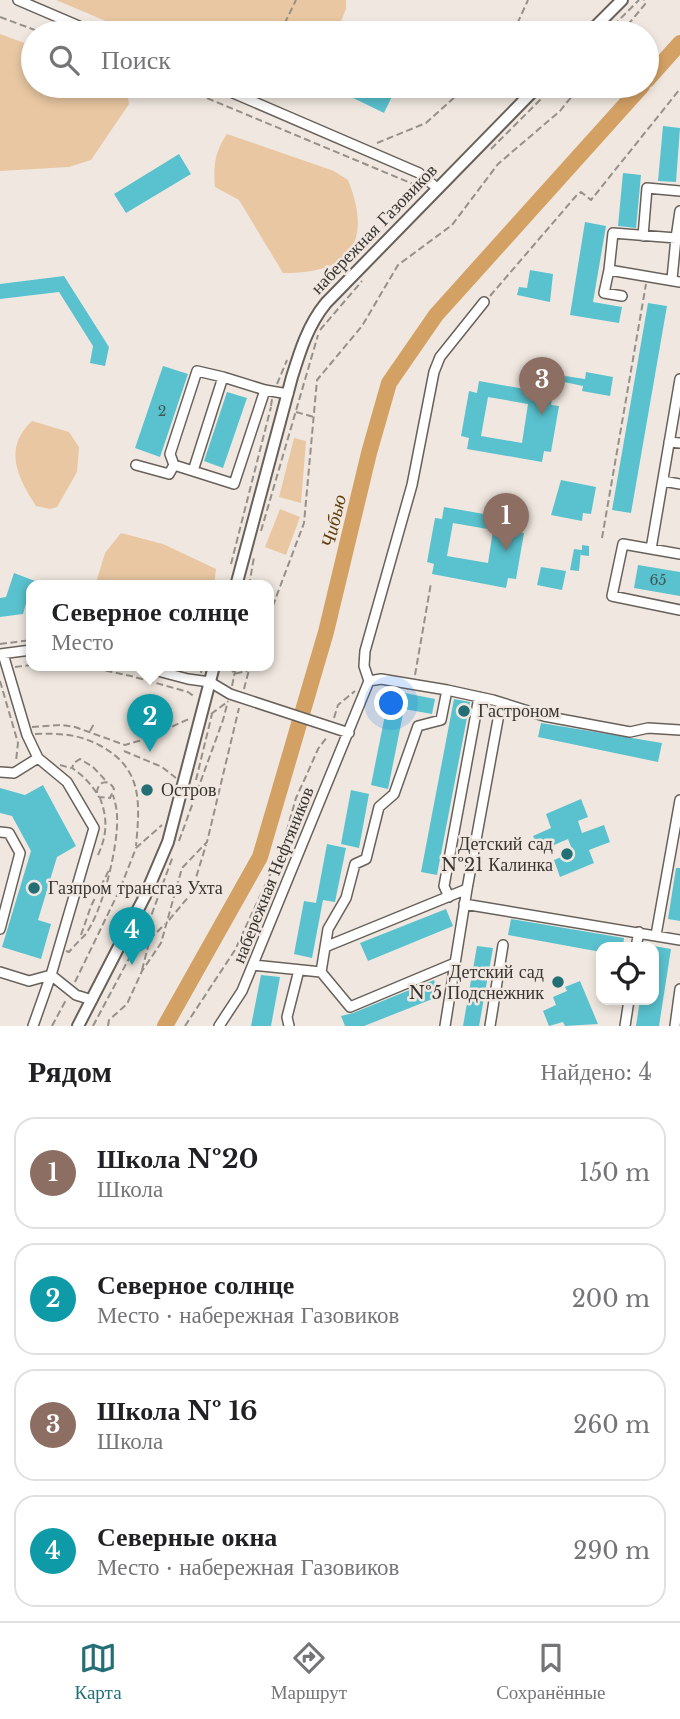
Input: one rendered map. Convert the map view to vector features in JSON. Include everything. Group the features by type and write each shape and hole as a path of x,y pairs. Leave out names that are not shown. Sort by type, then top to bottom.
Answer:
{"main road":[{"path":"601,21 622,0"},
{"name":"набережная Газовиков","path":"238,580 302,346 315,317 526,98"},
{"path":"78,1026 145,896 168,842 213,671"}],"street":[{"path":"18,0 67,21"},
{"path":"245,98 419,173 437,188"},
{"path":"643,236 647,188 680,191"},
{"path":"609,270 676,281 680,211"},
{"path":"622,296 604,293 612,233 678,238"},
{"path":"484,302 440,357 434,373 412,485 365,651 364,666 369,681 381,679 447,690 544,716 630,732 648,728 680,728"},
{"path":"136,465 169,474 174,465 170,454 197,371 288,394"},
{"path":"193,471 223,377"},
{"path":"651,549 680,379"},
{"path":"174,465 234,484 265,390"},
{"path":"669,442 680,443"},
{"path":"663,481 680,484"},
{"path":"680,554 623,544 612,596 680,610"},
{"path":"26,651 2,654 38,758 67,782 94,828 51,975 33,1026"},
{"path":"156,671 188,680 210,682 229,697 241,697 349,733"},
{"name":"набережная Нефтяников","path":"219,1026 242,991 369,681"},
{"path":"321,972 328,929 346,898 355,864 366,859 379,807 394,794 418,726 441,720 447,690"},
{"path":"449,897 444,886 479,697"},
{"path":"445,1026 464,904 501,703"},
{"path":"0,772 14,773 38,758"},
{"path":"656,935 680,800"},
{"path":"0,832 9,833 20,853 0,929"},
{"path":"325,947 467,890"},
{"path":"464,904 680,940"},
{"path":"637,942 639,932"},
{"path":"490,1026 503,944"},
{"path":"253,965 321,972 350,1007 455,963"},
{"path":"289,1026 288,1017 299,970"},
{"path":"0,972 29,981 51,975"},
{"path":"51,975 71,990 92,1000"},
{"path":"675,1026 680,989"},
{"path":"625,1026 628,1005"}],"path":[{"path":"286,21 296,0"},
{"path":"518,21 528,0"},
{"path":"618,21 639,0"},
{"path":"631,21 646,3 644,0"},
{"path":"0,17 21,25"},
{"path":"484,302 576,196 581,192 591,200 680,89"},
{"path":"207,98 413,184"},
{"path":"377,144 426,122 453,98"},
{"path":"487,153 542,98"},
{"path":"274,603 304,523 317,380 362,326 398,265 452,225 498,164 560,111 570,98"},
{"path":"259,539 319,332 367,275"},
{"path":"602,538 647,276"},
{"path":"250,580 255,552"},
{"path":"414,684 431,583"},
{"path":"0,644 26,641"},
{"path":"108,671 188,692 197,698"},
{"path":"29,731 61,725 125,745 196,715 201,717 213,713 229,697 235,671"},
{"path":"142,971 149,939 191,894 207,842 248,671 234,674"},
{"path":"0,681 18,743 14,773"},
{"path":"185,1026 243,935 281,851 296,798 318,749 332,726 338,705 358,688"},
{"path":"196,780 213,713"},
{"path":"61,719 61,725"},
{"path":"90,732 95,722"},
{"path":"29,731 78,735 120,758 133,780 138,806 136,848 120,889 52,1026"},
{"path":"120,758 125,745"},
{"path":"124,751 163,767 179,781"},
{"path":"72,768 80,759 112,784 117,815 111,835 98,855"},
{"path":"53,763 72,768 92,784 111,835 111,866 98,908 85,936 81,937 69,952 58,948"},
{"path":"98,795 97,788 101,783 107,782"},
{"path":"98,795 110,798 114,794"},
{"path":"136,848 162,827 166,815"},
{"path":"108,1026 109,1020 127,1004 142,971 161,943 181,869 207,842"},
{"path":"81,937 91,906 111,866"}],"shaded area":[{"path":"56,0 346,0 341,21 106,21"},
{"path":"0,34 21,42 21,98 128,98 129,104 91,160 69,167 0,171"},
{"path":"227,134 334,171 348,180 358,221 356,237 350,250 340,260 325,268 283,273 239,200 215,187 216,159"},
{"path":"32,421 69,432 79,447 77,472 57,507 50,509 36,506 23,484 16,463 18,442"},
{"path":"294,438 306,441 301,503 279,497"},
{"path":"280,509 300,517 286,555 265,547"},
{"path":"121,533 163,544 216,569 215,580 97,580 105,553"}],"building":[{"path":"353,98 391,98 384,113"},
{"path":"663,126 680,128 676,182 658,181"},
{"path":"179,154 191,174 126,213 114,194"},
{"path":"623,173 641,175 636,228 618,226"},
{"path":"585,222 606,226 593,302 622,307 619,323 570,315"},
{"path":"530,270 553,274 550,302 517,295 519,287 527,288"},
{"path":"64,276 109,347 105,366 90,363 93,346 59,292 0,299 0,284"},
{"path":"648,303 667,306 631,513 612,510"},
{"path":"163,366 188,374 160,457 135,448"},
{"path":"586,372 613,377 610,396 582,391 583,386 564,382 565,376 585,379"},
{"path":"479,381 553,394 551,405 559,406 551,452 544,451 542,462 467,449 469,438 461,436 469,391 477,393","holes":["488,397 528,404 522,443 481,436"]},
{"path":"227,392 247,398 223,468 204,461"},
{"path":"561,480 596,487 591,514 583,513 582,521 551,515"},
{"path":"444,507 518,520 516,532 524,533 516,579 508,578 506,588 432,574 434,564 427,562 435,518 442,519","holes":["453,523 493,530 488,563 447,556"]},
{"path":"582,545 589,546 589,556 581,555 581,551 579,571 570,570 574,549 582,550"},
{"path":"638,565 680,572 680,596 634,588"},
{"path":"541,567 566,571 562,590 537,585"},
{"path":"14,573 32,580 26,580 23,614 0,617 0,598 6,597"},
{"path":"390,690 435,699 432,714 404,709 388,789 371,785"},
{"path":"454,699 470,702 437,875 421,872"},
{"path":"541,723 662,743 658,762 538,737"},
{"name":"Газпром трансгаз Ухта","path":"43,785 76,846 57,857 38,920 51,924 41,959 2,947 31,851 12,816 0,813 0,788 25,795"},
{"path":"351,790 369,794 359,848 341,844"},
{"path":"581,799 588,817 578,821 582,833 604,825 610,842 589,850 594,863 560,877 554,860 573,852 568,839 540,851 533,836 551,828 546,814"},
{"path":"327,844 346,848 335,902 323,900 312,958 294,954 304,901 316,903"},
{"path":"676,868 680,868 680,921 668,919"},
{"path":"446,909 453,926 368,961 360,943"},
{"path":"511,919 624,938 624,942 596,942 596,951 508,935"},
{"path":"477,946 493,948 479,1026 463,1026"},
{"path":"659,947 671,949 659,1026 636,1026 639,1005 659,1005"},
{"path":"261,975 280,977 271,1026 251,1026"},
{"path":"434,980 440,996 364,1026 345,1026 341,1016"},
{"path":"580,981 598,1024 565,1026 563,1022 549,1026 543,1011 556,1005 553,997 567,991 565,987"}],"waterway":[{"name":"Чибью","path":"659,67 680,43"},
{"name":"Чибью","path":"165,1026 260,857 326,632 369,453 389,383 436,315 631,98"}],"place":[{"name":"Школа № 16","path":"542,415"},
{"name":"Школа №20","path":"506,551"},
{"name":"Гастроном","path":"464,711"},
{"name":"Северное солнце","path":"150,752"},
{"name":"Остров","path":"147,790"},
{"name":"Детский сад №21 Калинка","path":"567,854"},
{"name":"Газпром трансгаз Ухта","path":"34,888"},
{"name":"Северные окна","path":"132,965"},
{"name":"Детский сад №5 Подснежник","path":"558,982"}]}
